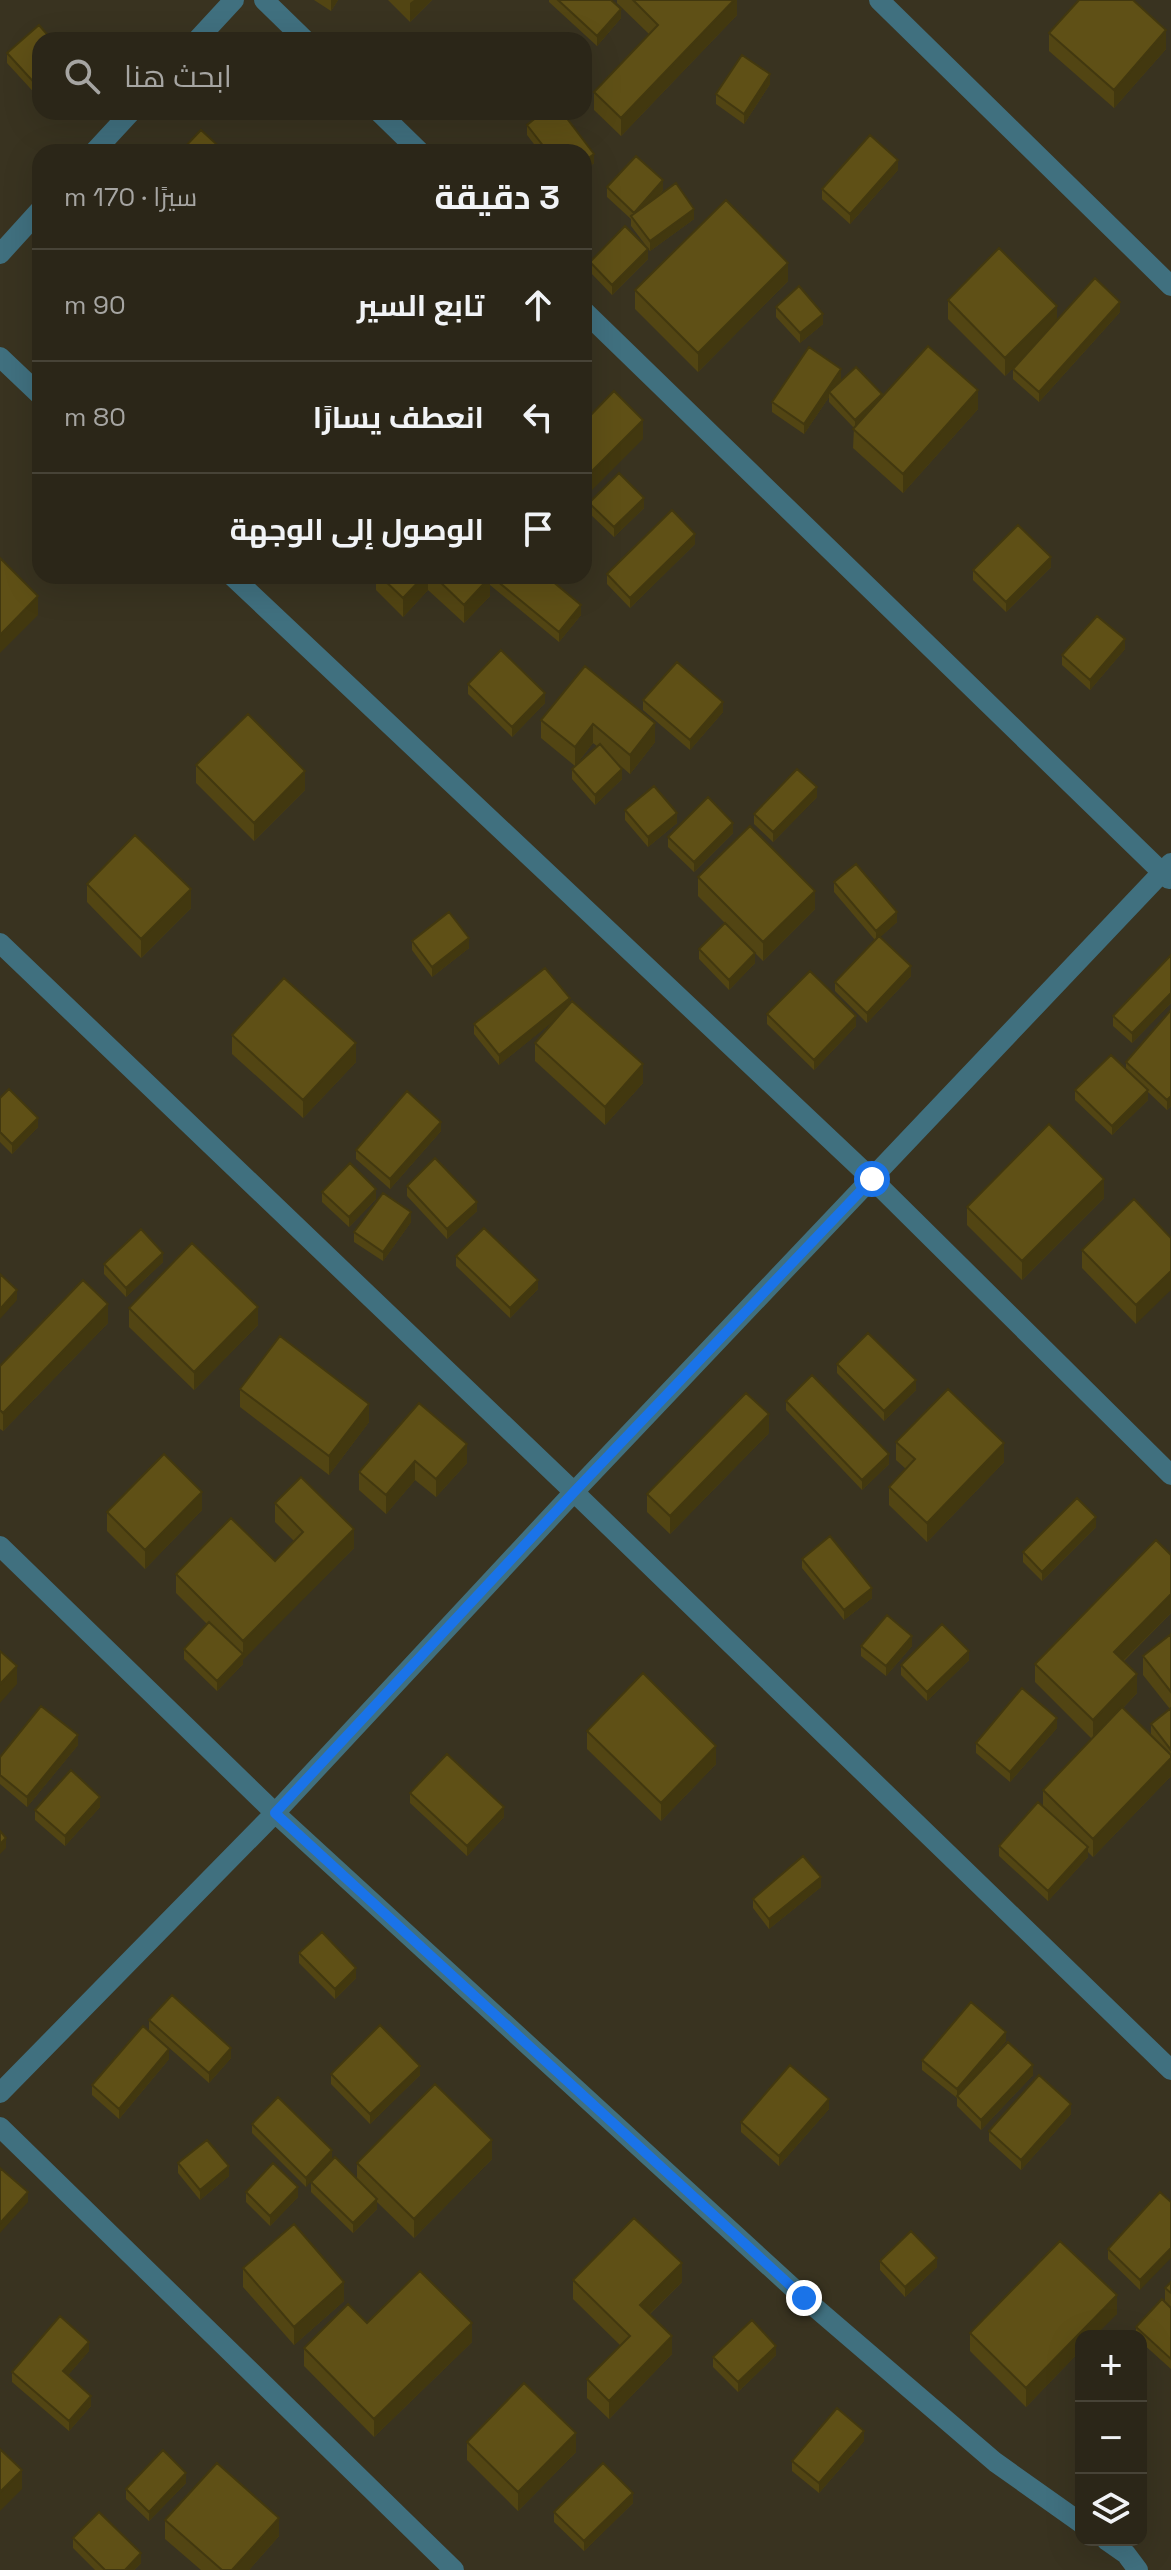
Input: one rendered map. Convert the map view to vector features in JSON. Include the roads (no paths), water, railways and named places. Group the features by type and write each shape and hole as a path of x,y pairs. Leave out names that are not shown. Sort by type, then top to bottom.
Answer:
{"street":[{"path":"204,32 234,0"},
{"path":"264,0 297,32"},
{"path":"879,0 1171,286"},
{"path":"101,144 124,120"},
{"path":"387,120 412,144"},
{"path":"0,254 32,219"},
{"path":"0,2093 275,1813 574,1492 1168,872 592,319"},
{"path":"0,357 32,387"},
{"path":"240,584 872,1179 1171,1475"},
{"path":"0,943 574,1492 1171,2070"},
{"path":"0,1546 275,1813 804,2298 995,2462 1075,2519"},
{"path":"0,2127 454,2570"},
{"path":"1115,2546 1126,2554 1138,2570"}]}
